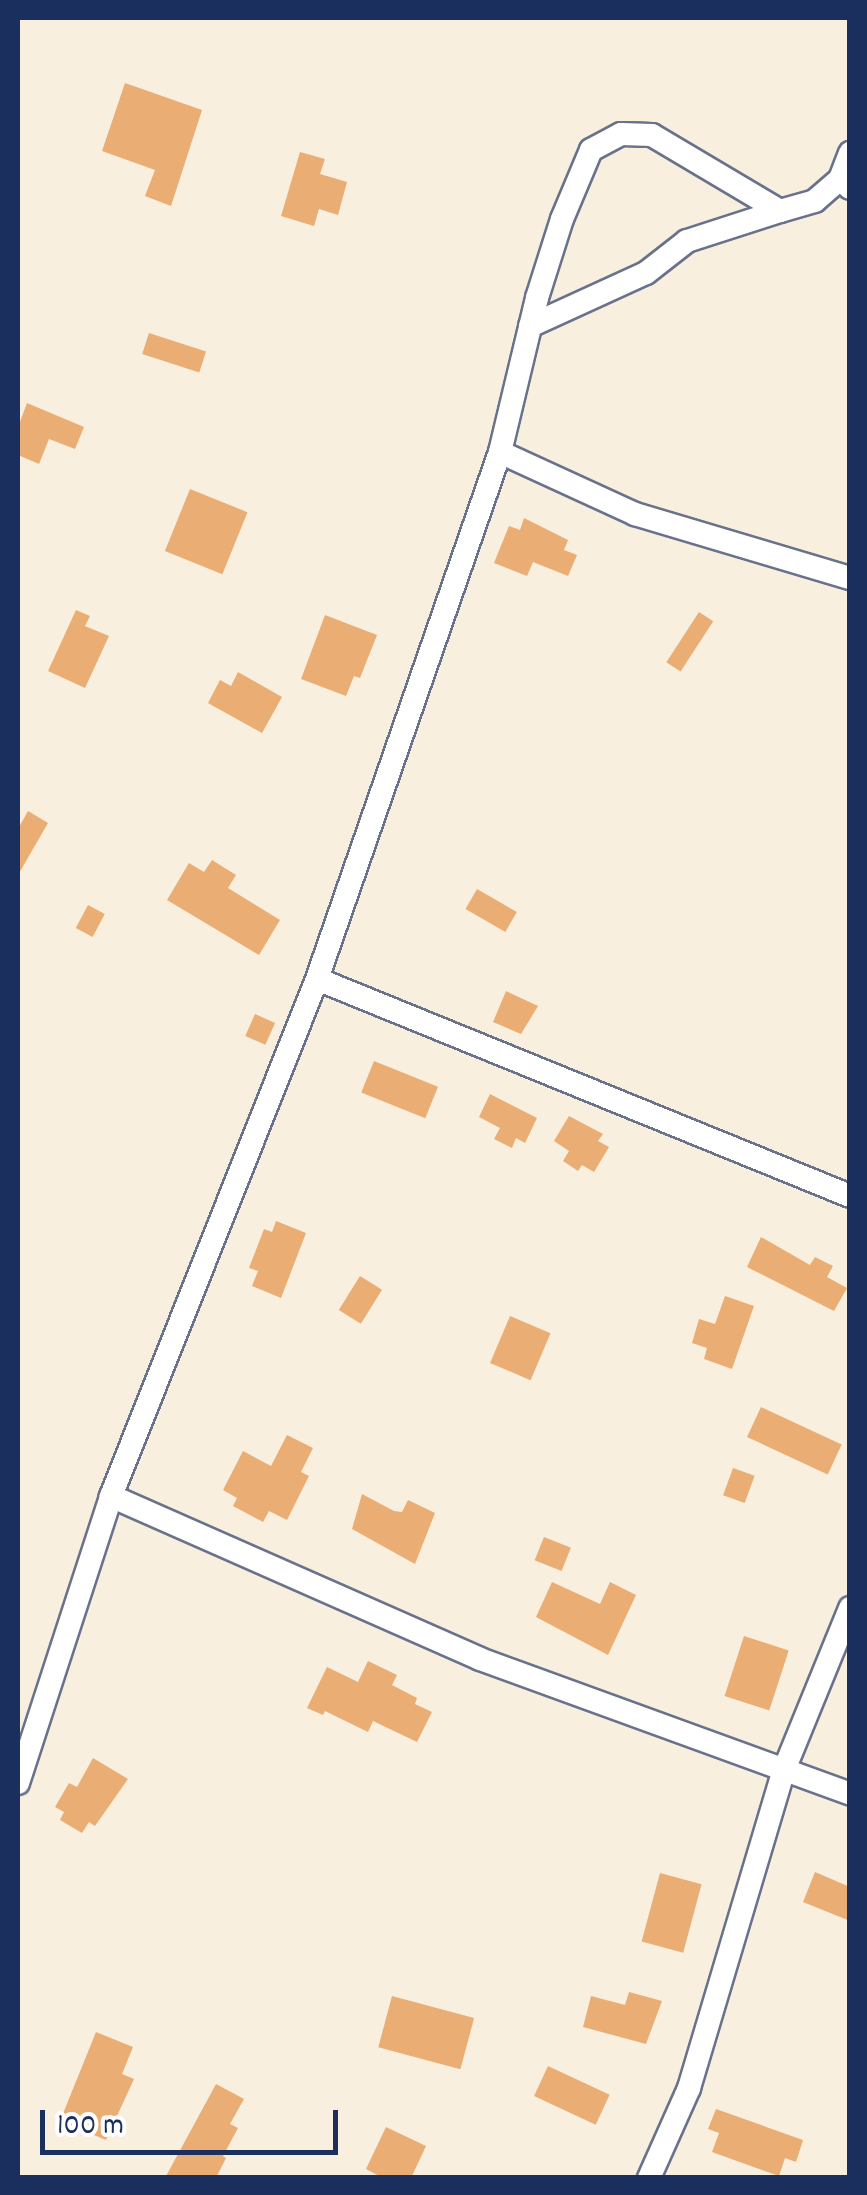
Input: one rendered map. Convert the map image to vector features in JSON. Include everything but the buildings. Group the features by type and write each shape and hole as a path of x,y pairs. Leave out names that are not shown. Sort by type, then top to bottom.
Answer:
{"street":[{"path":"18,1783 111,1496 317,978 500,452 530,326 562,219 592,150 621,134 652,135 780,212"},
{"path":"530,326 646,274 687,241 815,201 845,184 850,153"},
{"path":"500,452 635,514 850,578"},
{"path":"317,978 850,1196"},
{"path":"111,1496 480,1659 850,1794"},
{"path":"649,2178 689,2088 784,1770 850,1608"}]}
